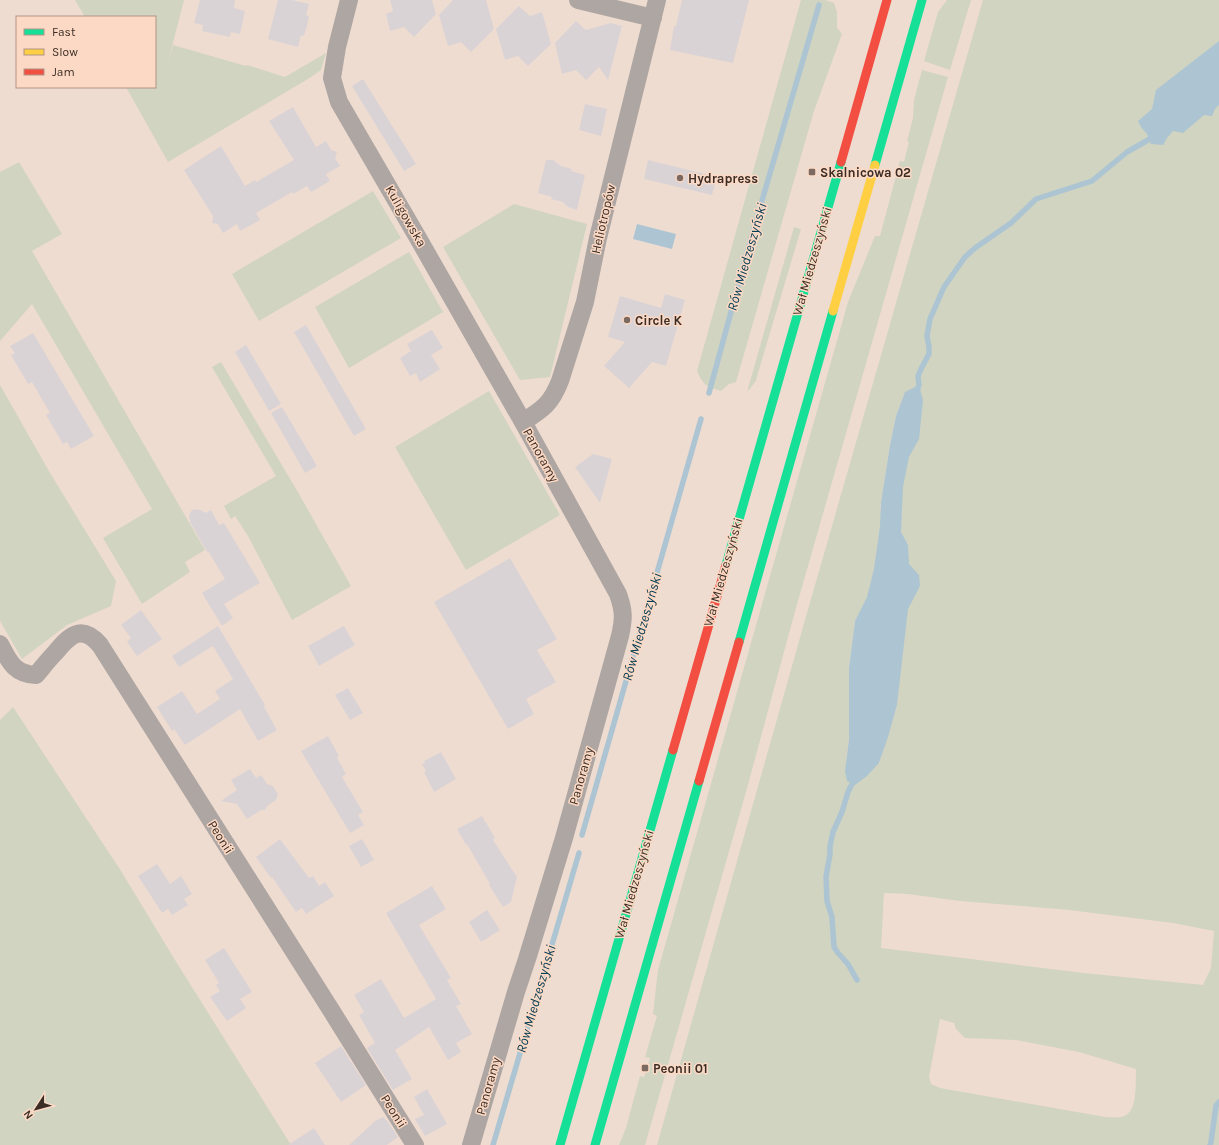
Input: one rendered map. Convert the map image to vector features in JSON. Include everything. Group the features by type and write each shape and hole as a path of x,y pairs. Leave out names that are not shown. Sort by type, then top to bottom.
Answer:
{"main road":[{"name":"Wał Miedzeszyński","path":"560,1145 886,0"},
{"path":"596,1145 922,0"}],"street":[{"name":"Kuligowska","path":"349,0 337,47 332,78 339,102 408,219 523,422"},
{"path":"578,0 653,18"},
{"name":"Heliotropów","path":"523,422 547,404 560,382 585,302 598,238 657,0"},
{"name":"Panoramy","path":"471,1145 561,846 624,620 623,610 618,594 523,422"},
{"name":"Peonii","path":"0,644 13,666 22,672 36,675 66,640 73,635 81,633 86,634 93,637 100,645 415,1145"}],"green space":[{"path":"75,0 184,0 165,74 173,45 285,77 326,53 321,70 308,79 168,162 127,88 156,88 156,16 84,16"},
{"path":"801,0 825,0 834,3 837,12 837,28 842,34 814,111 736,382 729,384 721,391 706,385 697,371"},
{"path":"947,0 971,0 950,70 924,61 938,12"},
{"path":"983,0 1219,0 1219,1145 657,1145 803,627","holes":["905,392 880,512 890,445 896,416","879,588 897,705 879,763 846,763 849,739 849,668 855,621","884,893 908,894 960,901 1069,910 1173,923 1214,931 1211,968 1203,985 1084,973 881,948","940,1019 954,1023 956,1029 965,1038 1016,1040 1079,1052 1136,1069 1136,1090 1131,1110 1127,1115 1121,1117 1105,1117 940,1088 931,1084 929,1077"]},
{"path":"922,70 948,77 794,615 746,792 645,1145 619,1145 626,1128 640,1076 644,1077 650,1058 645,1057 657,1016 653,1014 658,970 848,302 875,236 880,236 900,161 904,162 909,142 907,141 913,118 914,100"},
{"path":"19,162 62,234 32,251 205,550 185,562 190,572 142,604 103,538 152,509 32,304 0,341 0,172"},
{"path":"373,191 401,238 259,321 232,274"},
{"path":"514,204 587,224 550,377 520,380 443,247"},
{"path":"794,227 801,229 756,381 747,392"},
{"path":"409,252 443,312 349,368 315,307"},
{"path":"221,362 299,494 351,586 292,620 248,536 235,516 231,519 224,506 276,476 212,367"},
{"path":"0,385 50,473 116,581 111,606 67,625 22,659 0,621"},
{"path":"489,391 560,515 466,570 395,447"},
{"path":"13,707 121,871 291,1145 0,1145 0,720"}],"water":[{"path":"1219,41 1219,105 1215,109 1212,116 1204,115 1183,133 1173,131 1163,145 1151,144 1147,134 1138,121 1152,109 1156,90"},
{"path":"637,224 676,234 672,249 633,239"},
{"path":"919,385 923,400 919,439 909,457 903,487 901,532 908,545 909,564 919,575 920,586 908,609 897,705 888,737 879,763 867,776 855,785 847,781 845,771 849,739 849,668 855,621 867,597 874,569 880,526 881,502 896,416 905,392"}],"building":[{"path":"200,0 235,0 234,8 245,11 240,34 231,32 230,37 202,31 203,25 194,23"},
{"path":"278,0 292,0 309,4 306,15 309,16 307,26 304,36 301,35 298,47 268,39"},
{"path":"390,0 432,0 436,14 414,37 404,27 390,31 386,14 393,11"},
{"path":"453,0 486,0 494,29 471,52 461,42 448,46 439,15"},
{"path":"682,0 749,0 733,63 670,50 674,26 676,26"},
{"path":"519,6 530,16 542,12 551,44 528,66 518,56 505,60 496,29"},
{"path":"576,21 586,30 611,23 622,26 608,80 599,67 586,80 576,70 562,74 555,43"},
{"path":"363,79 416,164 404,171 352,86"},
{"path":"585,104 607,109 601,136 579,130"},
{"path":"293,107 316,147 326,141 331,150 337,152 335,158 340,166 326,174 330,181 311,192 307,186 293,194 292,192 256,213 260,220 240,231 237,224 223,233 218,224 212,223 213,216 184,170 221,146 245,186 255,180 256,182 294,160 269,121"},
{"path":"546,160 553,160 561,166 572,169 571,171 585,175 577,210 568,207 563,202 551,199 552,197 538,193"},
{"name":"Hydrapress","path":"648,160 717,177 712,195 644,179"},
{"path":"665,294 685,300 666,366 652,362 629,388 604,366 625,342 608,337 620,296 661,308"},
{"path":"306,325 366,429 354,436 294,332"},
{"path":"432,330 443,348 431,355 440,369 420,382 416,373 410,376 400,358 411,351 407,344"},
{"path":"33,333 94,436 71,449 67,442 63,444 46,415 50,413 32,382 28,384 11,355 15,353 10,346"},
{"path":"246,345 281,404 269,411 235,352"},
{"path":"282,407 317,466 305,473 271,413"},
{"path":"593,454 612,459 600,503 575,467"},
{"path":"198,509 206,513 211,510 219,525 224,523 260,583 224,604 233,618 222,626 202,593 225,579 208,551 207,552 190,522 189,515 192,510"},
{"path":"510,558 557,639 537,650 556,682 526,699 534,714 508,729 434,602"},
{"path":"141,610 162,639 137,656 127,642 131,638 121,625"},
{"path":"218,626 265,705 264,707 277,730 258,741 240,709 185,745 174,729 172,731 157,707 182,691 197,714 220,699 215,691 233,679 213,646 179,667 172,656"},
{"path":"344,626 355,645 319,666 308,646"},
{"path":"348,688 363,713 350,720 335,695"},
{"path":"328,736 339,756 337,758 346,774 342,777 363,812 358,815 364,825 350,833 301,751"},
{"path":"441,752 456,779 434,792 424,772 426,771 422,764 425,763 424,761"},
{"path":"250,769 256,778 261,775 267,784 273,786 278,794 276,800 267,806 265,810 261,810 247,819 237,804 221,801 237,790 231,780"},
{"path":"482,816 495,838 493,840 517,877 511,902 503,907 457,829"},
{"path":"280,839 309,878 313,876 319,886 325,882 334,896 306,914 302,908 296,912 256,857"},
{"path":"362,839 374,860 361,867 349,846"},
{"path":"157,864 170,884 181,876 192,894 184,899 188,905 172,915 168,909 162,913 138,876"},
{"path":"432,886 446,909 419,925 451,978 447,980 461,1004 456,1006 472,1034 456,1043 461,1052 448,1060 429,1027 395,1050 412,1079 393,1090 367,1048 375,1043 359,1015 364,1012 354,995 381,979 404,1018 436,999 386,913"},
{"path":"487,910 500,930 481,942 469,922"},
{"path":"224,948 252,992 240,999 246,1008 227,1021 210,997 220,991 216,985 219,983 205,960"},
{"path":"341,1046 366,1085 341,1102 315,1063"},
{"path":"427,1089 447,1124 425,1136 415,1119 424,1115 414,1097"},
{"path":"383,1117 398,1137 387,1145 349,1145 375,1121"},
{"path":"314,1128 325,1145 288,1145"}],"waterway":[{"name":"Rów Miedzeszyński","path":"709,393 750,242 819,5"},
{"path":"917,391 919,385 918,376 929,354 927,336 930,319 944,287 965,257 975,248 1011,223 1036,199 1092,181 1127,152 1155,136"},
{"name":"Rów Miedzeszyński","path":"582,835 701,419"},
{"path":"854,777 842,812 833,832 826,877 827,901 832,917 834,947 848,964 857,980"},
{"name":"Rów Miedzeszyński","path":"493,1145 579,853"},
{"path":"1210,1145 1216,1106 1219,1102"}],"traffic: fast":[{"path":"875,165 922,0"},
{"path":"726,565 841,162"},
{"path":"739,642 833,311"},
{"path":"560,1145 673,750"},
{"path":"595,1145 699,781"}],"traffic: slow":[{"path":"833,311 875,165"}],"traffic: jam":[{"path":"841,162 887,0"},
{"path":"673,750 726,565"},
{"path":"699,781 739,642"}],"place":[{"name":"Skalnicowa 02","path":"812,172"},
{"name":"Hydrapress","path":"680,178"},
{"name":"Circle K","path":"627,320"},
{"name":"Peonii 01","path":"645,1068"}]}
